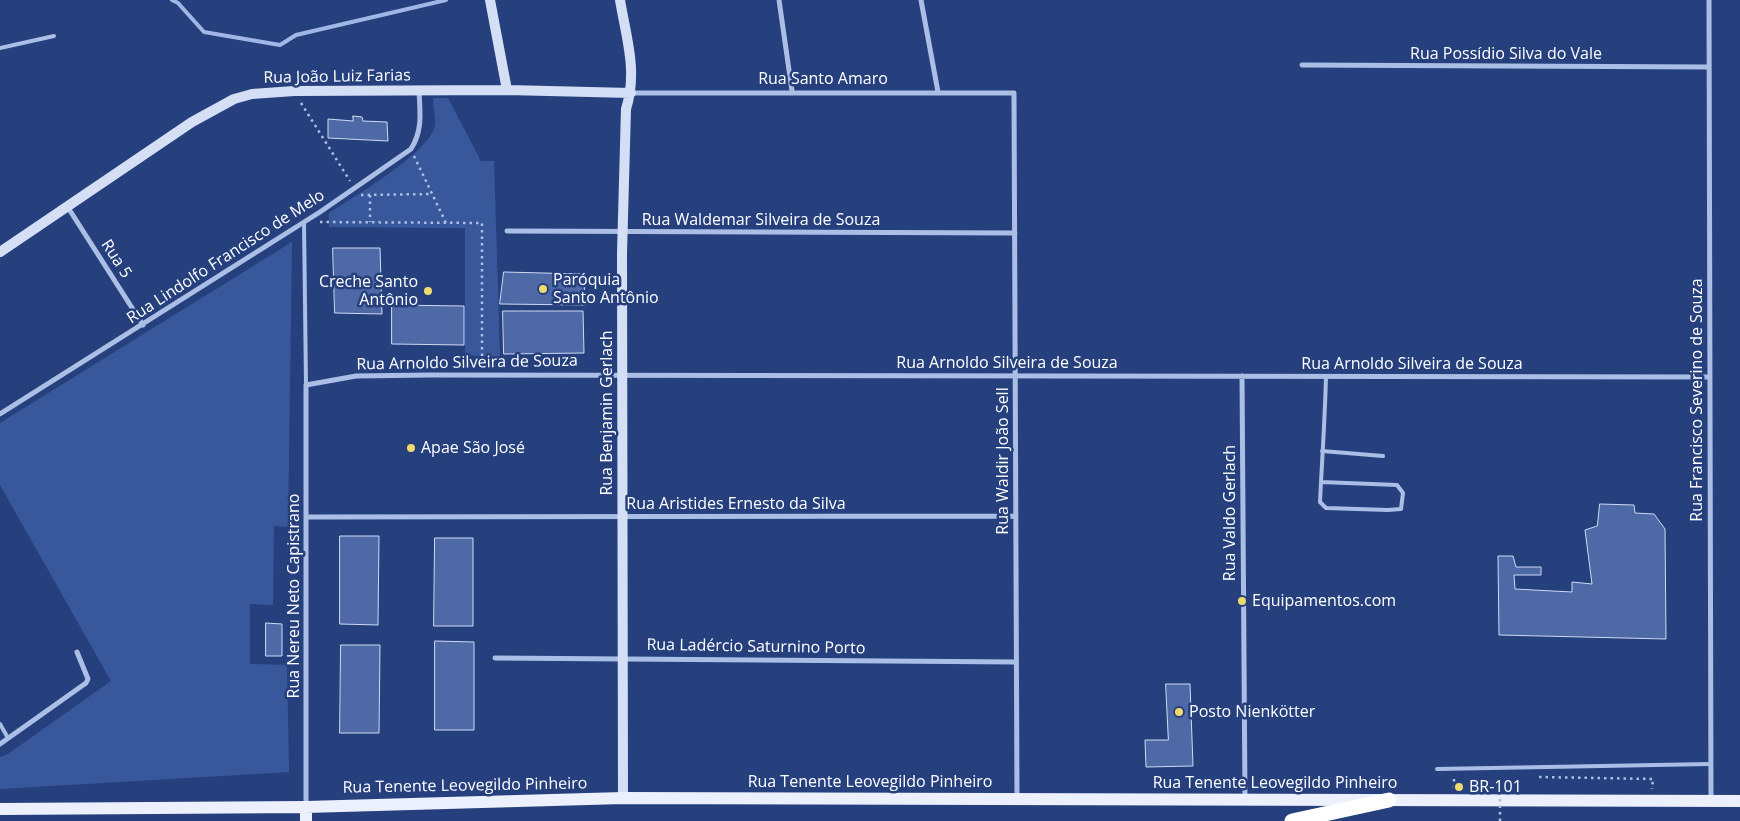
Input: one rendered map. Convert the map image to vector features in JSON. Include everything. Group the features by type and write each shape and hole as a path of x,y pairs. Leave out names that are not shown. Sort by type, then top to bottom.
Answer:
{"highway":[{"path":"1292,821 1389,800"}],"main road":[{"path":"490,0 507,90"},
{"name":"Rua Benjamin Gerlach","path":"620,0 630,48 631,93 626,109 623,232 623,798"},
{"name":"Rua João Luiz Farias","path":"0,252 216,108 252,94 294,91 419,90 631,93"},
{"name":"Rua Tenente Leovegildo Pinheiro","path":"0,810 306,806 623,798 1740,801"},
{"path":"306,806 306,821"}],"street":[{"path":"779,0 792,91"},
{"path":"921,0 938,92"},
{"name":"Rua Francisco Severino de Souza","path":"1709,0 1711,800"},
{"name":"Rua Possídio Silva do Vale","path":"1302,65 1709,67"},
{"path":"411,149 418,136 420,124 419,90"},
{"name":"Rua Santo Amaro","path":"631,93 792,91 1014,93"},
{"name":"Rua Waldir João Sell","path":"1014,93 1017,799"},
{"name":"Rua Lindolfo Francisco de Melo","path":"0,414 304,222 411,149"},
{"name":"Rua 5","path":"67,206 143,325"},
{"name":"Rua Waldemar Silveira de Souza","path":"507,231 1014,233"},
{"name":"Rua Arnoldo Silveira de Souza","path":"306,385 356,376 623,374 1710,377"},
{"name":"Rua Valdo Gerlach","path":"1242,376 1245,799"},
{"name":"Rua Nereu Neto Capistrano","path":"306,385 306,806"},
{"name":"Rua Aristides Ernesto da Silva","path":"306,517 1016,516"},
{"path":"0,744 86,683 88,679 77,652"},
{"name":"Rua Ladércio Saturnino Porto","path":"495,658 1016,662"}],"lane":[{"path":"0,48 54,36"},
{"path":"304,222 306,385"},
{"path":"1320,482 1397,486 1403,493 1401,509 1326,508 1320,502 1320,482 1326,376"},
{"path":"1322,451 1383,456"},
{"path":"0,724 8,738"},
{"path":"1437,769 1710,764"}],"path":[{"path":"294,91 354,189"},
{"path":"411,149 446,223"},
{"path":"344,195 432,194"},
{"path":"370,195 370,222"},
{"path":"304,222 482,223 482,375"},
{"path":"1529,767 1529,777 1653,779 1652,789 1643,789"},
{"path":"1453,800 1455,768"},
{"path":"1500,786 1500,821"}],"shaded area":[{"path":"433,98 448,98 481,161 494,161 500,357 465,355 465,228 329,227 329,213 390,173 420,148 430,136 435,125"},
{"path":"292,242 288,527 274,526 273,605 250,604 250,664 287,665 289,772 0,789 0,757 8,754 111,681 0,485 0,423"}],"building":[{"path":"353,116 362,117 363,121 387,122 388,141 328,138 328,119 353,121"},
{"path":"333,248 380,248 382,314 335,313"},
{"name":"Paróquia Santo Antônio","path":"504,272 584,274 585,305 500,304"},
{"path":"392,305 464,306 464,345 392,344"},
{"path":"503,311 583,311 584,353 504,354"},
{"path":"1600,504 1634,505 1635,513 1654,514 1665,529 1666,639 1499,635 1498,556 1513,556 1516,567 1541,567 1541,575 1514,575 1515,589 1572,592 1572,582 1592,584 1585,530 1597,526"},
{"path":"340,536 379,536 378,625 340,624"},
{"path":"435,538 473,538 473,626 434,626"},
{"path":"266,623 282,624 282,656 266,656"},
{"path":"435,641 474,642 474,730 435,730"},
{"path":"341,645 380,645 379,733 340,733"},
{"name":"Posto Nienkötter","path":"1166,684 1190,684 1193,766 1146,767 1145,740 1168,740"}],"waterway":[{"path":"172,0 178,3 204,32 280,45 296,35 446,0"}],"place":[{"name":"Paróquia Santo Antônio","path":"543,289"},
{"name":"Creche Santo Antônio","path":"428,291"},
{"name":"Apae São José","path":"411,448"},
{"name":"Equipamentos.com","path":"1242,601"},
{"name":"Posto Nienkötter","path":"1179,712"},
{"name":"BR-101","path":"1459,787"}]}
